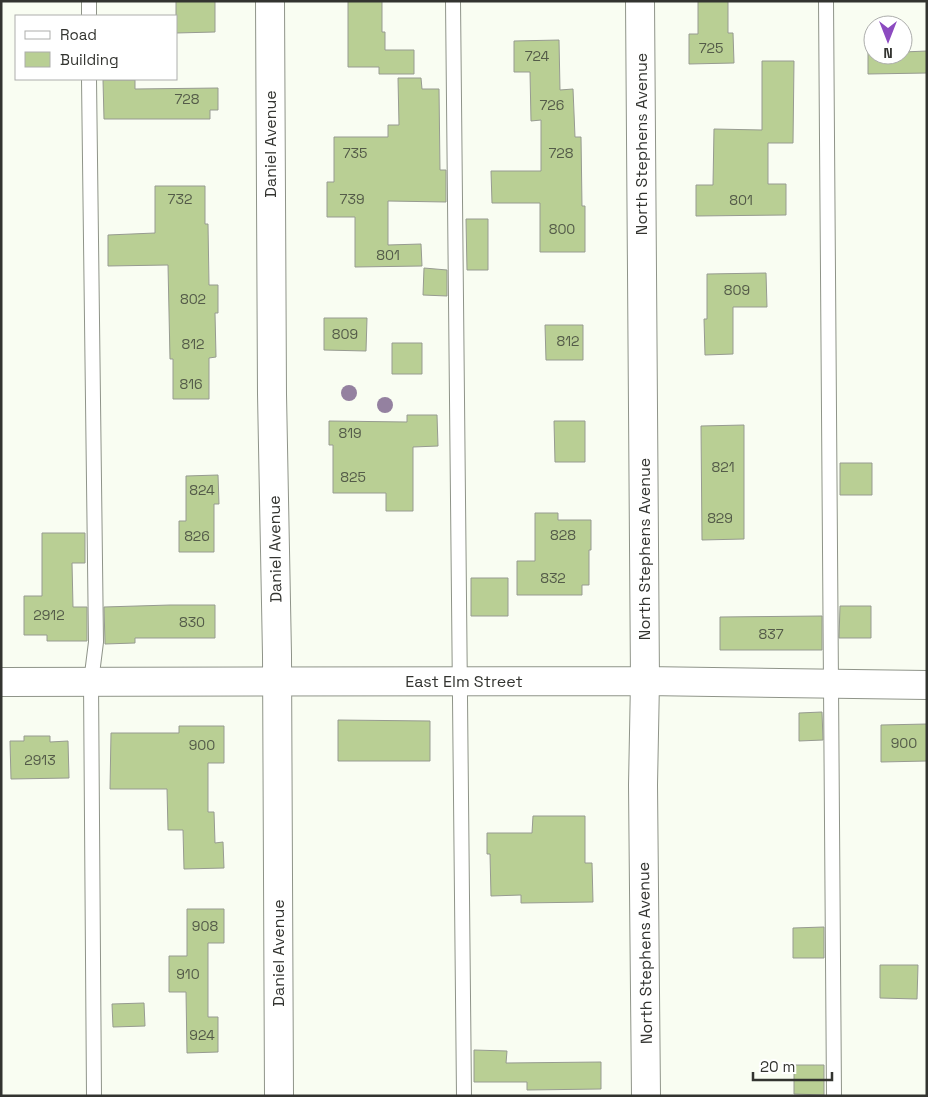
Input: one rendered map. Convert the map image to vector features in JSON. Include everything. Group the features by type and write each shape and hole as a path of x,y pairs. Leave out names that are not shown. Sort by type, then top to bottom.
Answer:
{"street":[{"name":"Daniel Avenue","path":"270,1 279,1096"},
{"name":"North Stephens Avenue","path":"640,1 646,1096"},
{"name":"East Elm Street","path":"1,682 645,681 927,685"}],"lane":[{"path":"88,1 89,15"},
{"path":"453,1 464,1096"},
{"path":"826,1 834,1096"},
{"path":"89,80 96,642 91,682 94,1096"}],"building":[{"path":"176,1 215,1 215,32 178,33 178,15 176,15"},
{"path":"348,1 382,1 382,32 385,32 385,50 414,50 414,74 379,74 379,67 348,67"},
{"path":"698,1 728,1 728,33 733,33 734,63 689,64 689,34 698,34"},
{"path":"559,40 560,90 573,89 575,137 581,137 582,206 585,206 585,252 540,252 540,203 492,203 491,171 541,171 541,120 531,121 530,72 514,72 514,41"},
{"path":"927,51 927,73 868,74 868,65 913,65 913,52"},
{"path":"762,61 794,61 793,143 768,143 768,184 786,184 786,215 696,216 696,185 713,185 714,129 762,130"},
{"path":"398,78 421,78 422,89 439,89 440,170 446,170 446,202 388,201 388,245 421,244 422,266 355,267 355,217 327,217 327,182 334,182 334,137 388,137 388,125 399,125"},
{"path":"103,80 135,80 135,89 218,88 218,110 210,110 210,119 104,119"},
{"path":"155,186 205,186 205,224 208,224 209,285 218,285 218,313 215,313 216,357 209,358 209,399 173,399 173,359 170,359 168,265 108,266 108,235 155,233"},
{"path":"466,219 488,219 488,270 467,270"},
{"path":"424,268 447,270 447,296 423,295"},
{"path":"766,273 767,307 733,307 733,354 705,355 704,319 707,319 707,274"},
{"path":"324,318 367,318 366,351 324,350"},
{"path":"545,325 583,325 583,360 546,360"},
{"path":"392,343 422,343 422,374 392,374"},
{"path":"407,415 437,415 438,446 413,447 413,511 386,511 386,493 333,493 333,445 329,445 329,421 407,422"},
{"path":"554,421 585,421 585,462 555,462"},
{"path":"744,425 744,539 702,540 701,426"},
{"path":"840,463 872,463 872,495 840,495"},
{"path":"218,475 219,504 214,504 214,552 179,552 179,521 186,521 186,476"},
{"path":"535,513 558,513 558,520 591,520 589,585 582,585 582,595 517,595 517,561 535,561"},
{"path":"42,533 85,533 85,563 72,563 73,607 87,607 87,641 47,641 47,635 24,635 24,596 42,596"},
{"path":"471,578 508,578 508,616 471,616"},
{"path":"215,605 215,638 135,638 135,643 105,644 104,607"},
{"path":"840,606 871,606 871,638 839,638"},
{"path":"822,616 822,650 720,650 720,617"},
{"path":"822,712 823,740 799,741 799,713"},
{"path":"338,720 430,721 430,761 338,761"},
{"path":"927,724 927,761 881,762 881,725"},
{"path":"179,726 224,726 224,763 208,763 208,812 214,812 215,843 223,842 224,868 184,869 183,830 168,830 167,789 110,789 111,733 179,733"},
{"path":"24,736 50,736 50,742 68,741 69,778 11,779 10,741 24,741"},
{"path":"533,816 585,816 585,863 592,863 593,902 521,903 521,895 491,896 490,854 487,854 487,833 532,833"},
{"path":"187,909 224,909 224,943 208,943 208,1017 218,1017 218,1052 187,1053 186,992 169,992 169,956 187,956"},
{"path":"824,927 824,958 793,958 793,928"},
{"path":"880,965 918,965 917,999 880,998"},
{"path":"144,1003 145,1026 113,1027 112,1004"},
{"path":"474,1050 507,1051 506,1063 601,1062 601,1089 527,1090 527,1082 474,1082"},
{"path":"794,1065 824,1065 824,1095 794,1094"}]}
